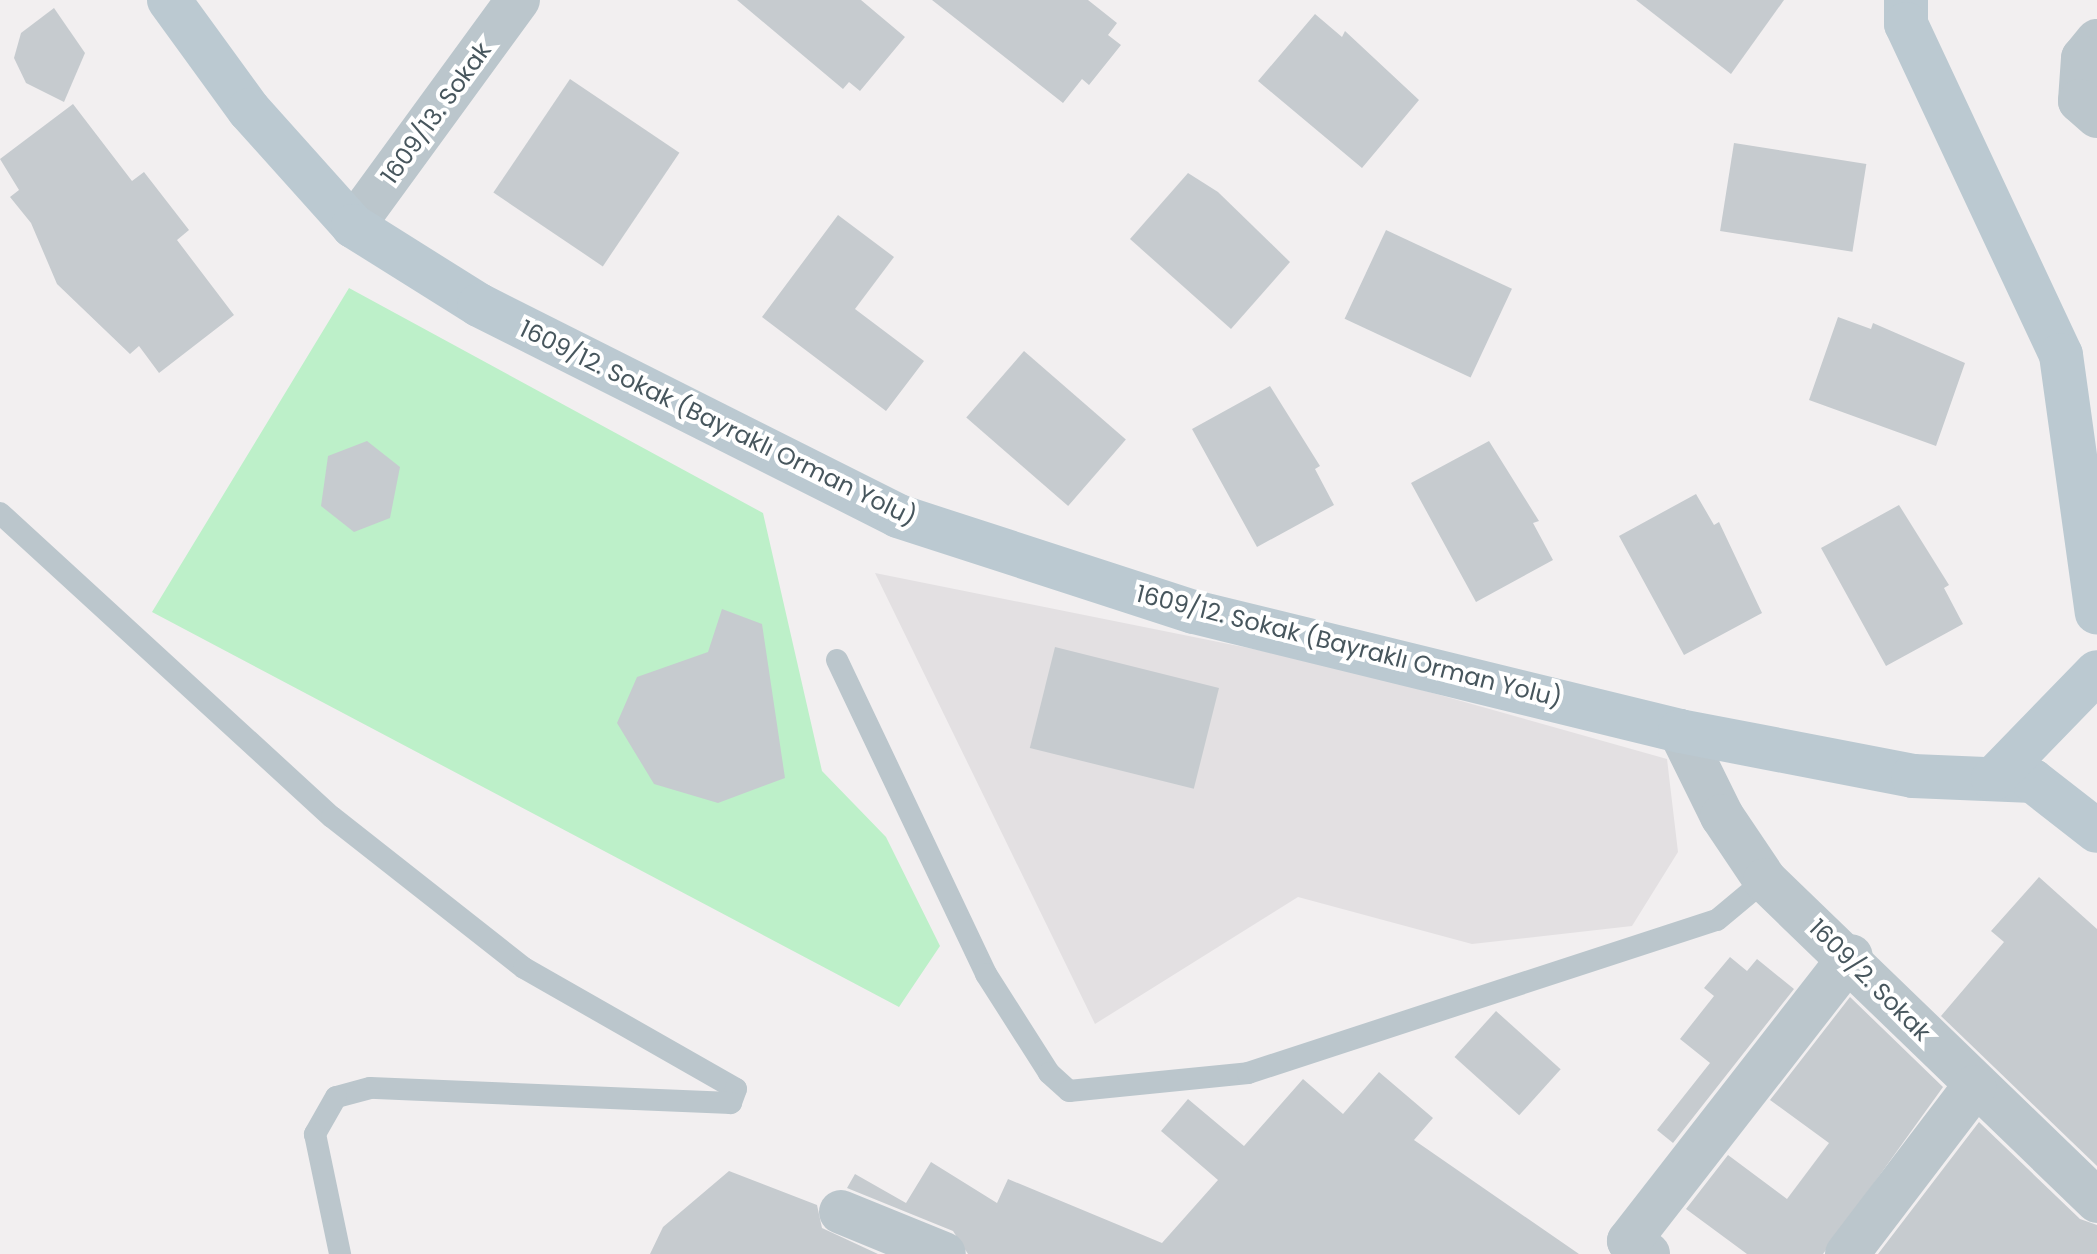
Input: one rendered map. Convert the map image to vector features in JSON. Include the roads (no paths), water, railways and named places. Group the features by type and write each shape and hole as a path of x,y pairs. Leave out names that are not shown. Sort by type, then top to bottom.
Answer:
{"main road":[{"name":"1609/12. Sokak (Bayraklı Orman Yolu)","path":"169,0 249,110 353,226 479,305 898,516 1194,612 1680,731 1913,776 2033,781 2097,831"},
{"path":"1902,8 2061,355 2097,613"},
{"path":"1993,779 2097,672"}],"street":[{"name":"1609/13. Sokak","path":"353,226 518,0"},
{"path":"2097,41 2083,58 2080,101 2097,116"},
{"name":"1609/2. Sokak","path":"1680,731 1722,816 1765,880 1851,956 1974,1087 2097,1201"},
{"path":"1638,1247 1851,956"},
{"path":"1847,1254 1974,1087"},
{"path":"841,1212 944,1254"}],"lane":[{"path":"0,513 332,817 524,968 736,1089 731,1103 370,1088 336,1097 315,1134 340,1254"},
{"path":"837,660 986,974 1049,1073 1069,1091 1248,1073 1717,920 1765,880"}]}
